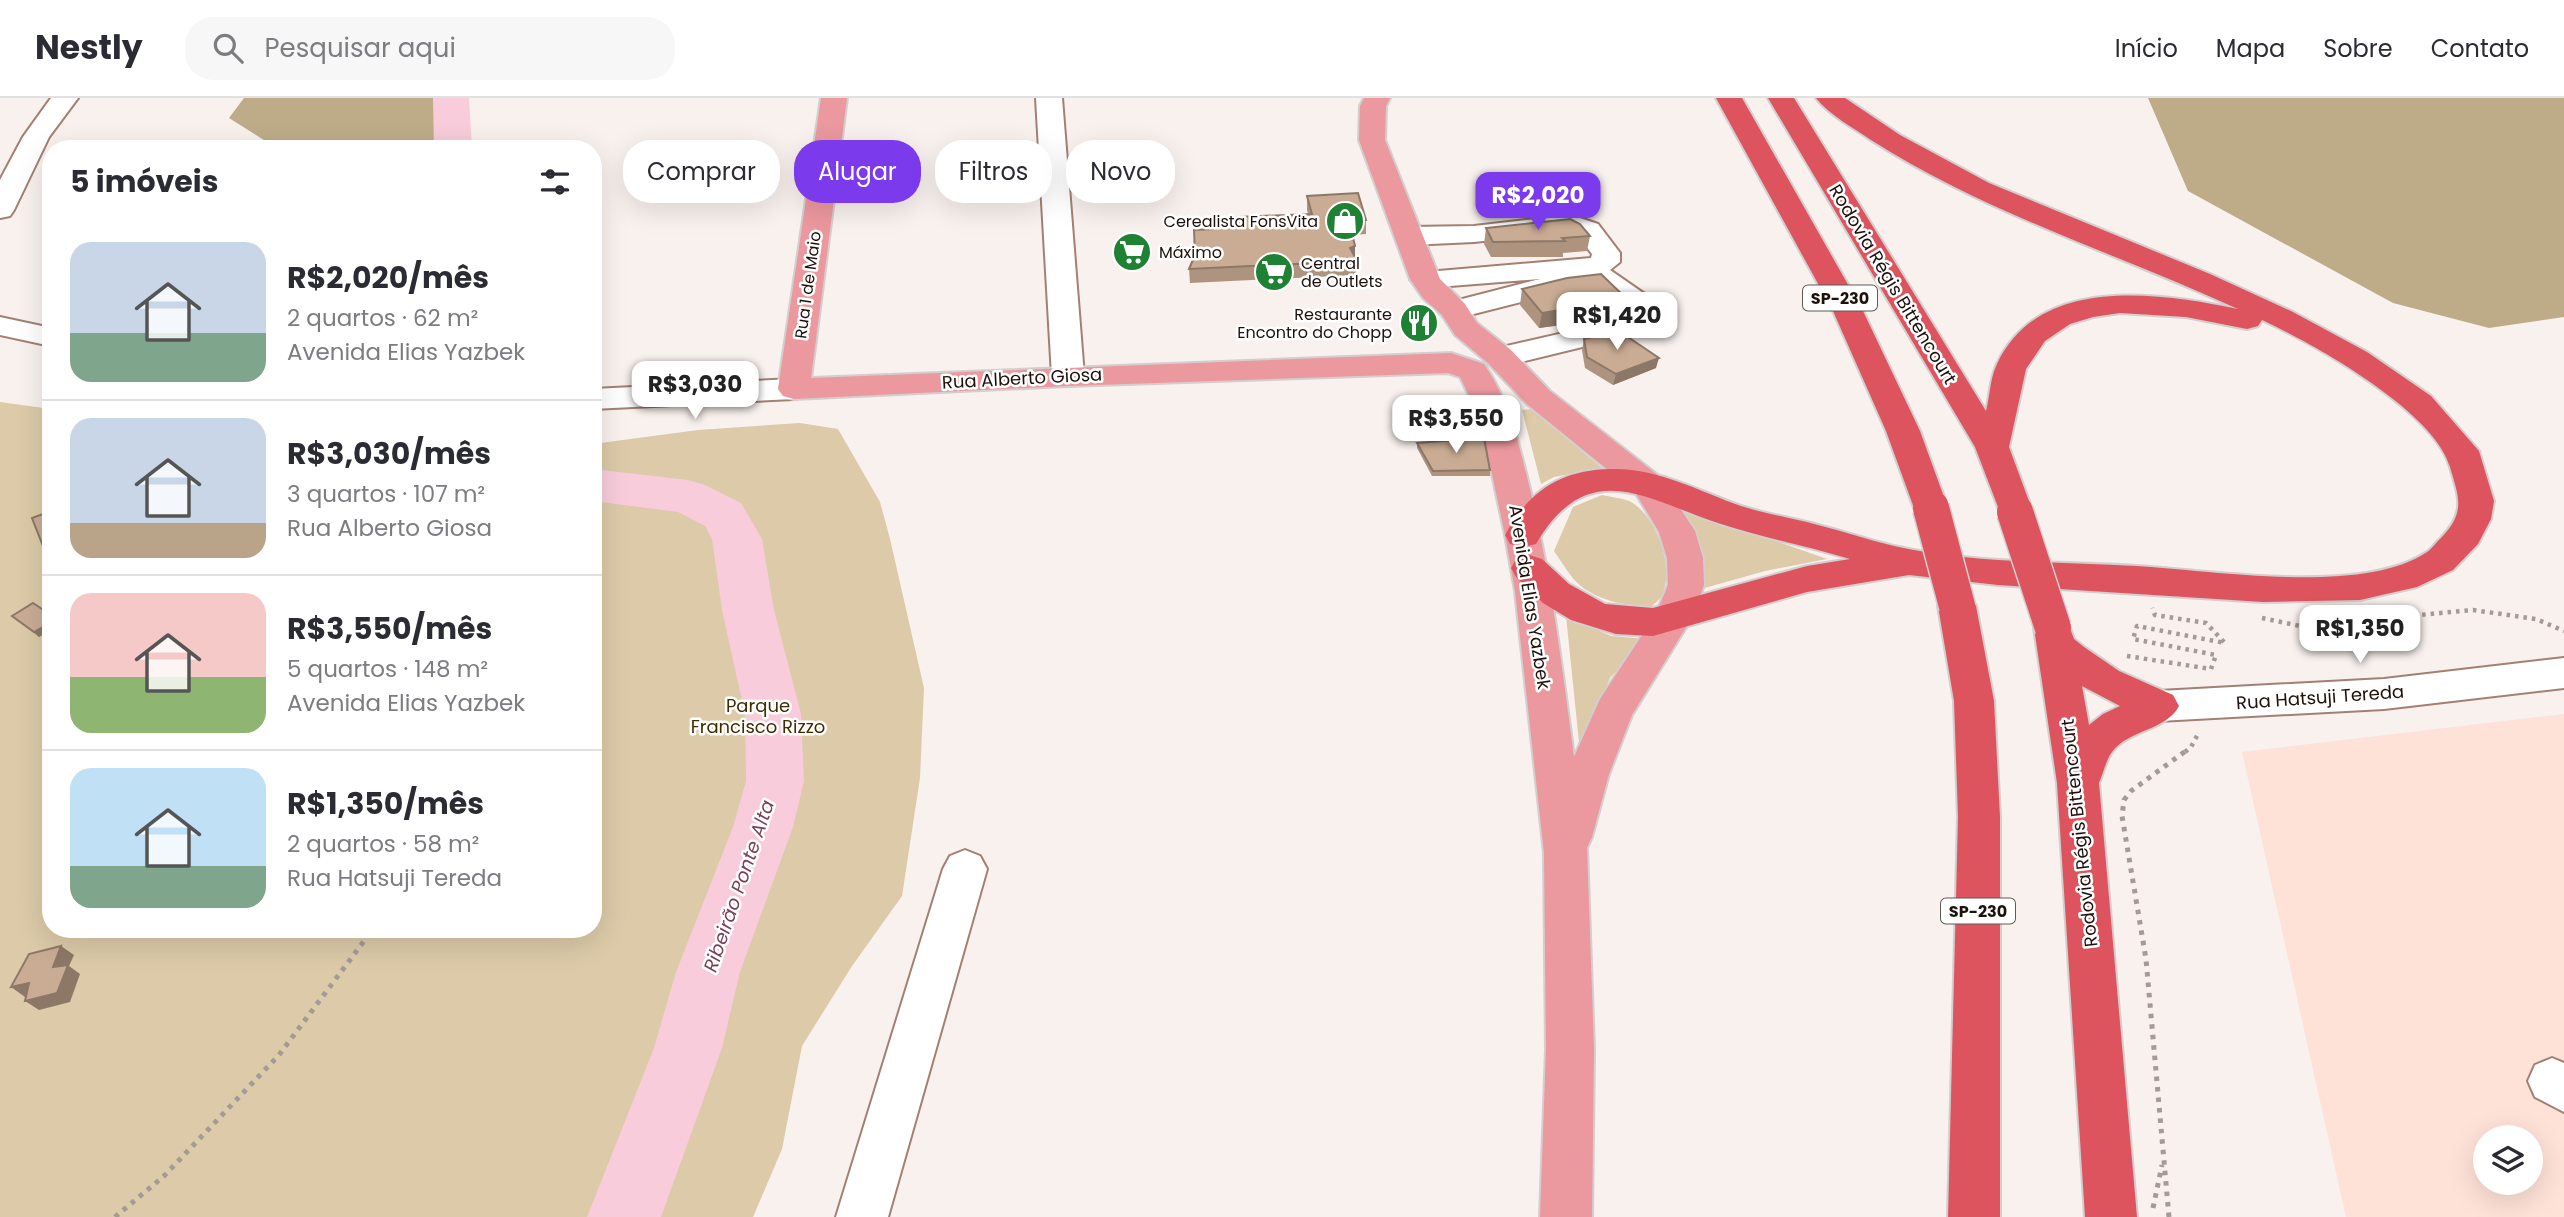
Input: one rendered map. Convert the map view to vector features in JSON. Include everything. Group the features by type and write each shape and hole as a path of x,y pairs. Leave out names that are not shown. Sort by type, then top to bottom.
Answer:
{"highway":[{"name":"SP-230","path":"1729,98 1853,321 1903,431 1931,508 1957,606 1974,701 1979,817 1974,1217"},
{"name":"Rodovia Régis Bittencourt","path":"1781,98 1992,447 2055,637 2078,783 2111,1217"},
{"path":"1829,98 1899,145 1999,199 2199,281 2371,366 2404,388 2441,424 2468,464 2475,481 2478,505 2463,540 2448,556 2431,567 2406,578 2369,586 2329,590 2104,579 1914,563 1737,517 1647,484 1606,480 1571,487 1544,502 1531,516 1526,552 1548,589 1584,613 1630,623 1653,622 1807,579 1914,563"},
{"path":"1992,447 2013,362 2030,335 2052,322 2082,310 2106,305 2137,304 2177,307 2313,336"},
{"path":"2055,637 2082,669 2112,687 2160,706"},
{"path":"2078,783 2096,742 2117,724 2160,706"}],"main road":[{"name":"Rua 1 de Maio","path":"794,389 834,98"},
{"name":"Avenida Elias Yazbek","path":"1373,101 1373,140 1425,279 1434,292 1539,398 1647,484 1677,531 1685,558 1686,585 1674,616 1614,710 1588,774 1566,853"},
{"path":"1451,363 1464,349 1460,319"},
{"name":"Rua Alberto Giosa","path":"794,389 1068,376 1451,363"},
{"name":"Avenida Elias Yazbek","path":"1451,363 1473,371 1487,396 1503,439 1526,552 1566,853 1570,1049 1566,1217"}],"street":[{"path":"0,210 31,143 52,111 65,98"},
{"path":"1049,98 1068,376"},
{"path":"1409,236 1474,234 1571,223 1588,230 1605,253 1605,262 1596,266 1425,279"},
{"path":"1460,319 1563,282 1605,278 1651,312 1653,320 1644,325 1500,357"},
{"path":"0,326 42,335"},
{"name":"Rua Alberto Giosa","path":"602,399 794,389"},
{"name":"Rua Hatsuji Tereda","path":"2160,706 2384,694 2564,673"},
{"path":"862,1217 965,869"}],"path":[{"path":"115,1217 164,1176 279,1055 366,938"}],"shaded area":[{"path":"244,98 436,98 434,140 264,140 229,118"},
{"path":"2148,98 2564,98 2564,317 2489,328 2393,303 2188,191"},
{"path":"2564,714 2564,1217 2346,1217 2242,752"}],"green space":[{"name":"Parque Francisco Rizzo","path":"0,402 42,408 42,938 602,938 602,443 698,430 800,423 838,429 880,502 890,539 924,688 920,778 902,896 852,966 802,1046 782,1149 753,1217 0,1217"},
{"path":"1531,409 1602,468 1554,477 1541,484 1522,410"},
{"path":"1602,495 1629,501 1639,508 1655,528 1664,555 1666,582 1661,597 1652,606 1616,602 1590,592 1574,580 1554,551 1573,507"},
{"path":"1679,507 1827,559 1765,571 1701,589"},
{"path":"1566,616 1611,636 1647,639 1610,678 1580,752"}],"building":[{"path":"1358,193 1366,220 1349,221 1355,246 1350,248 1357,261 1189,269 1195,255 1194,230 1213,229 1213,218 1312,214 1307,196"},
{"path":"1570,219 1580,224 1590,236 1562,238 1565,241 1493,242 1486,228"},
{"path":"1601,274 1628,300 1590,305 1594,308 1580,311 1579,307 1542,313 1522,289 1567,278"},
{"path":"1619,331 1659,358 1616,374 1587,357 1584,339"},
{"path":"1484,438 1490,470 1433,471 1417,443"},
{"path":"42,514 42,543 32,518"},
{"path":"33,603 42,609 42,627 34,632 12,616"},
{"path":"61,946 53,967 68,965 57,993 25,1001 29,983 11,987 29,954"}],"waterway":[{"name":"Ribeirão Ponte Alta","path":"451,98 453,140"},
{"name":"Ribeirão Ponte Alta","path":"602,486 688,497 724,515 737,539 748,610 773,714 775,781 763,827 708,972 688,1048 624,1217"}],"place":[{"name":"Cerealista FonsVita","path":"1345,221"},
{"name":"Máximo","path":"1132,252"},
{"name":"Central de Outlets","path":"1274,272"},
{"name":"Restaurante Encontro do Chopp","path":"1419,323"}]}
